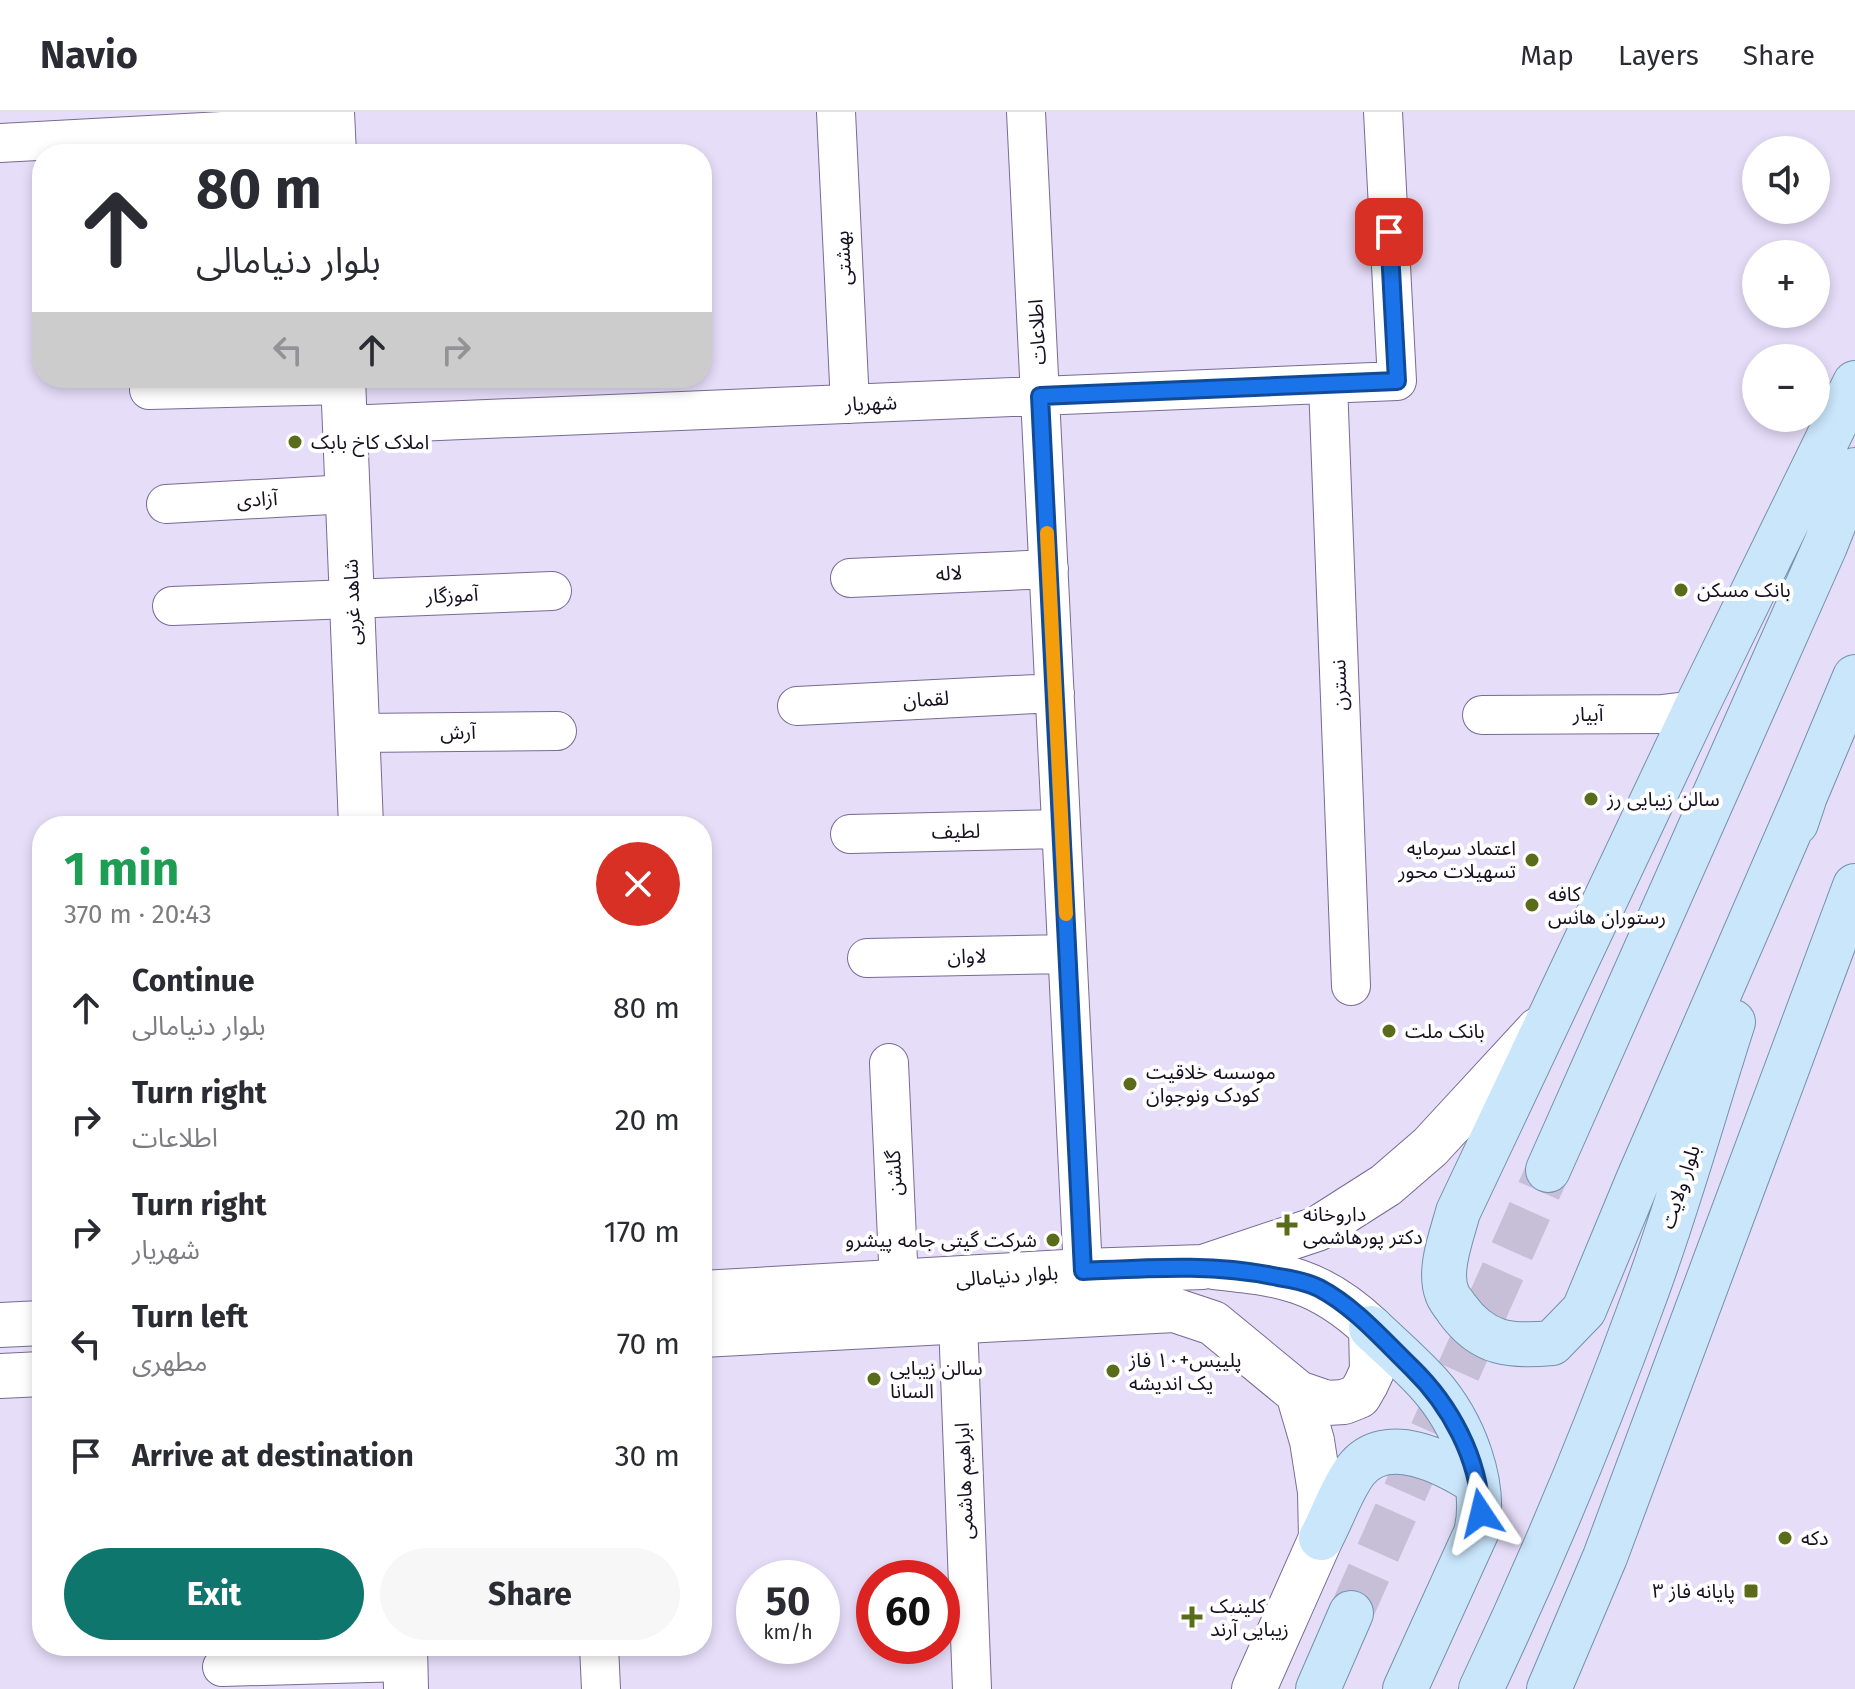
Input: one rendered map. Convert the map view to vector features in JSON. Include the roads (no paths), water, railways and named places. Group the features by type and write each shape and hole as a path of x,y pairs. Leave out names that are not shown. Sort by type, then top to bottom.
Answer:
{"main road":[{"path":"1805,796 1584,1310 1552,1343 1525,1345 1494,1341 1467,1322 1446,1293 1445,1260 1458,1212 1695,710 1855,383"},
{"name":"شاهد غربی","path":"344,396 361,816"},
{"path":"1548,1170 1825,546 1855,470"},
{"name":"بلوار ولایت","path":"1481,1689 1565,1501 1645,1298 1805,796 1855,677"},
{"path":"1824,755 1855,709"},
{"path":"1555,1679 1843,954 1855,886"},
{"name":"بلوار دنیامالی","path":"712,1292 1203,1267 1317,1229 1386,1185 1430,1147 1555,1010"},
{"path":"1203,1267 1248,1271 1318,1287 1348,1306 1430,1385 1464,1441 1477,1483 1481,1513 1476,1533 1405,1689"},
{"path":"712,1334 1174,1310 1213,1323 1298,1393 1327,1403 1344,1402 1359,1396 1372,1371 1371,1328"},
{"path":"0,1325 32,1323"},
{"path":"0,1376 32,1374"},
{"path":"1298,1393 1312,1441 1320,1492 1321,1538"},
{"path":"1254,1689 1321,1538 1356,1470 1372,1457 1398,1452 1446,1463 1477,1483"},
{"path":"1318,1689 1351,1613"}],"street":[{"name":"بهشتی","path":"836,112 850,404"},
{"name":"اطلاعات","path":"1026,112 1083,1271"},
{"name":"شهریار","path":"149,390 850,404 1397,381 1383,112"},
{"path":"0,143 151,134 333,130"},
{"name":"نسترن","path":"1328,384 1351,986"},
{"name":"آزادی","path":"166,504 348,494"},
{"name":"لاله","path":"850,578 1049,569"},
{"name":"آموزگار","path":"172,606 552,591"},
{"name":"لقمان","path":"797,706 1055,693"},
{"name":"آبیار","path":"1482,715 1662,714 1695,710"},
{"name":"آرش","path":"358,733 557,731"},
{"name":"لطیف","path":"850,834 1061,829"},
{"name":"لاوان","path":"867,958 1067,954"},
{"name":"گلشن","path":"889,1063 899,1283"},
{"name":"ابراهیم هاشمی","path":"958,1322 972,1689"},
{"path":"599,1656 601,1689"},
{"path":"222,1667 406,1666"}],"tunnel":[{"path":"1351,1613 1548,1170"}],"place":[{"name":"املاک کاخ بابک","path":"295,442"},
{"name":"بانک مسکن","path":"1681,590"},
{"name":"سالن زیبایی رز","path":"1591,799"},
{"name":"اعتماد سرمایه تسهیلات محور","path":"1532,860"},
{"name":"کافه رستوران هانس","path":"1532,905"},
{"name":"بانک ملت","path":"1389,1031"},
{"name":"موسسه خلاقیت کودک ونوجوان","path":"1130,1084"},
{"name":"داروخانه دکتر پورهاشمی","path":"1287,1225"},
{"name":"شرکت گیتی جامه پیشرو","path":"1053,1240"},
{"name":"پلییس+١٠ فاز یک اندیشه","path":"1113,1371"},
{"name":"سالن زيبايي السانا","path":"874,1379"},
{"name":"دکه","path":"1785,1538"},
{"name":"پایانه فاز ۳","path":"1751,1591"},
{"name":"کلینیک زیبایی آرند","path":"1192,1617"}]}
